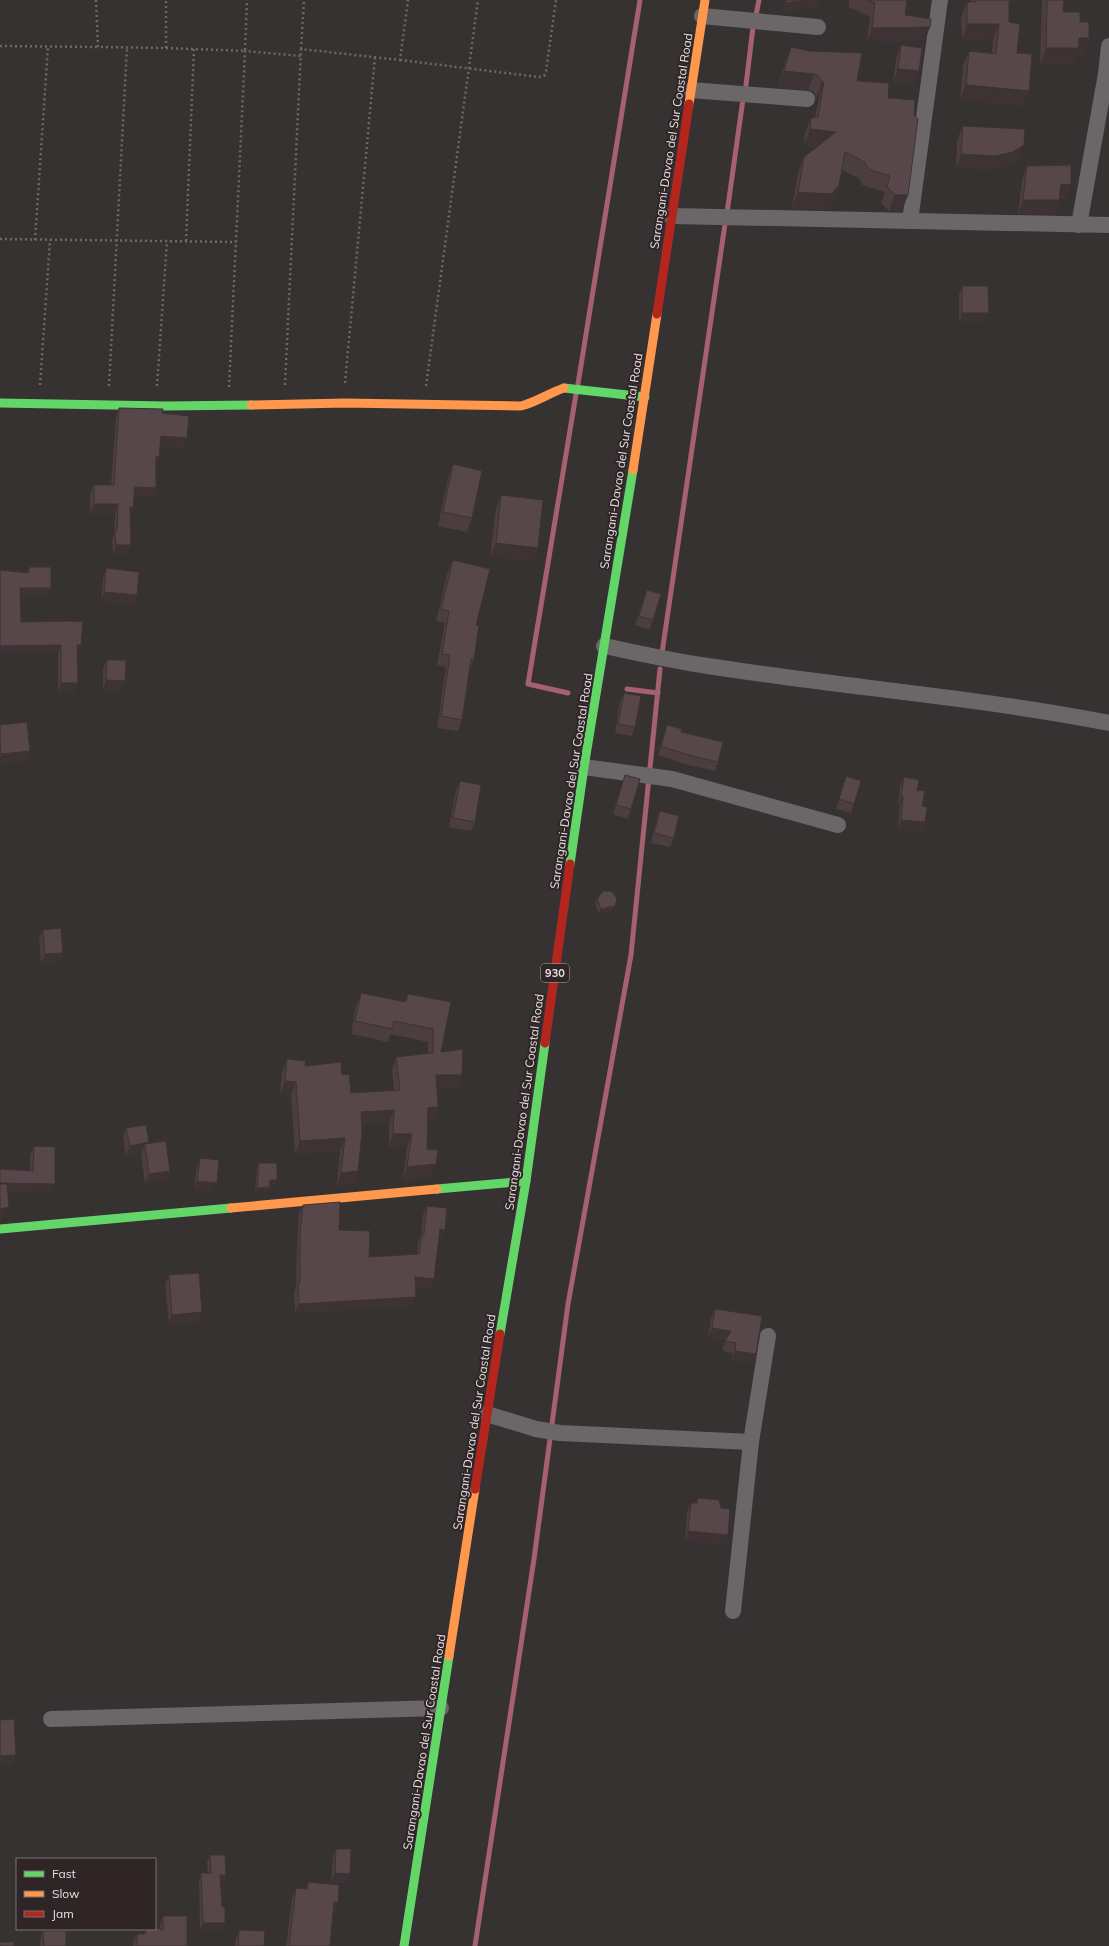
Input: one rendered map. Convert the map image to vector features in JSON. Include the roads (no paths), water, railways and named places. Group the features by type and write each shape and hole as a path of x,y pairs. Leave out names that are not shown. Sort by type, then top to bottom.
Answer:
{"main road":[{"name":"Sarangani-Davao del Sur Coastal Road","path":"404,1946 487,1414 526,1180 584,767 645,397 671,216 705,0"},
{"path":"0,403 166,406 287,403 521,406 536,402 547,394 564,388 645,397"},
{"path":"0,1229 526,1180"}],"street":[{"path":"910,221 940,0"},
{"path":"702,16 818,27"},
{"path":"1079,225 1107,74 1109,46"},
{"path":"691,90 807,99"},
{"path":"671,216 1109,225"},
{"path":"604,646 708,666 945,696 1051,712 1109,723"},
{"path":"584,767 672,778 838,825"},
{"path":"733,1611 751,1442 768,1336"},
{"path":"487,1414 536,1429 560,1433 751,1442"},
{"path":"51,1719 441,1708"}],"waterway":[{"path":"578,384 640,0"},
{"path":"756,15 759,0"},
{"path":"746,85 753,27"},
{"path":"727,213 743,99"},
{"path":"662,653 725,224"},
{"path":"568,693 528,684 576,394"},
{"path":"475,1946 534,1559 568,1304 631,955 660,669"},
{"path":"627,689 658,693"}]}
